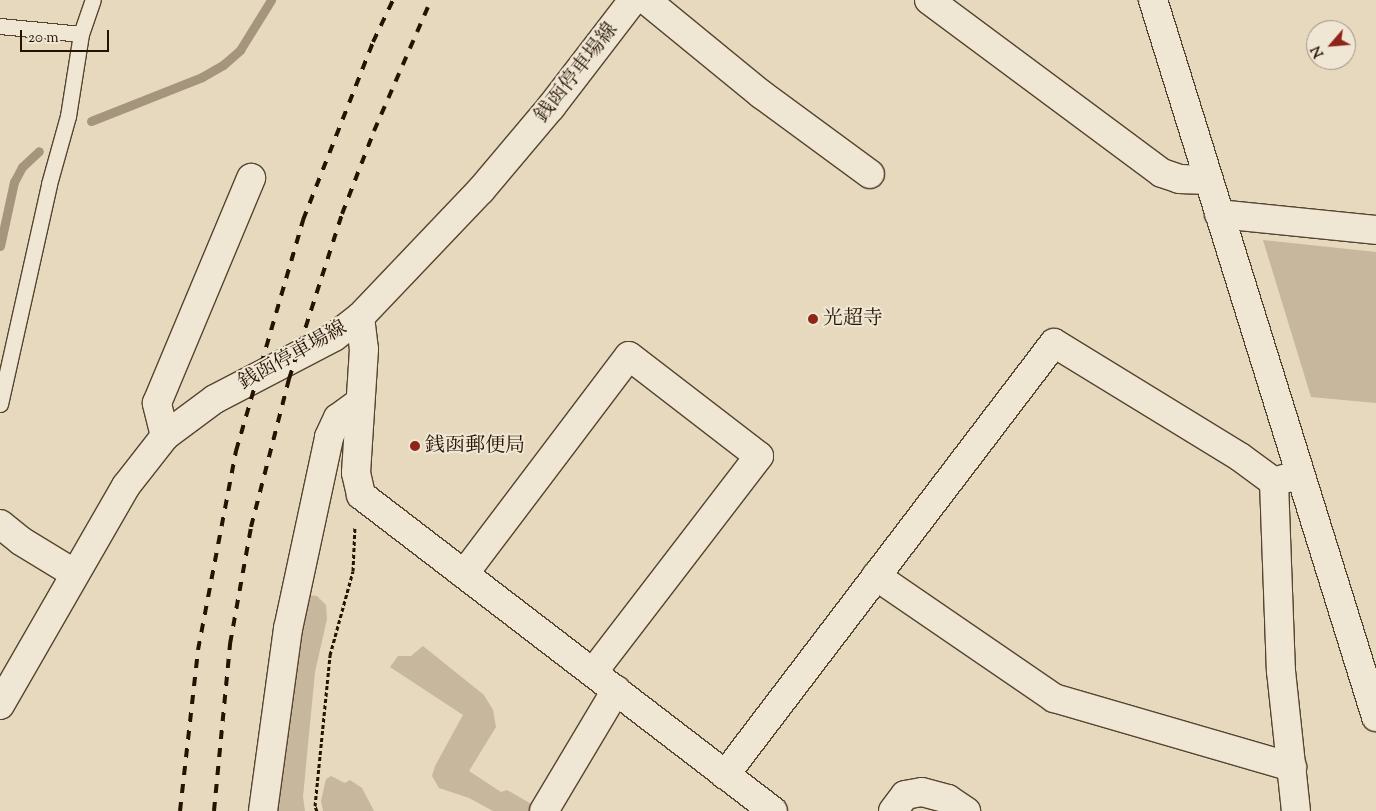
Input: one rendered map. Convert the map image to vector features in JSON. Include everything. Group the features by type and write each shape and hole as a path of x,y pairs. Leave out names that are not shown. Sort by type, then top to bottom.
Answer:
{"street":[{"name":"銭函停車場線","path":"0,705 126,486 165,436 215,399 334,337 360,317 487,182 551,107 634,0"},
{"path":"646,0 761,94 870,174"},
{"path":"929,0 1162,173 1179,179 1209,180"},
{"path":"1153,0 1300,474 1374,700"},
{"path":"165,436 157,403 251,178"},
{"path":"1219,214 1376,230"},
{"path":"360,317 364,349 356,473 361,495 773,811"},
{"path":"725,775 1054,343 1240,457 1274,482"},
{"path":"464,574 629,356 759,456 593,672"},
{"path":"263,811 288,629 324,455 338,418 360,402"},
{"path":"1274,482 1300,474"},
{"path":"1274,482 1282,671 1296,811"},
{"path":"0,524 21,541 75,574"},
{"path":"876,576 1054,698 1292,767"},
{"path":"544,811 616,690"},
{"path":"893,811 905,795 922,792 948,799 966,811"}],"lane":[{"path":"0,404 50,184 68,116 81,34 93,0"},
{"path":"0,26 81,34"}],"path":[{"path":"317,811 315,806 330,655 353,571 354,529"}],"shaded area":[{"path":"1263,240 1376,252 1376,403 1311,397"},
{"path":"308,595 317,596 326,605 327,619 315,672 303,797 305,811 271,811 282,719"},
{"path":"423,646 484,695 493,710 496,727 469,771 501,792 507,790 535,806 536,811 493,811 469,798 439,788 432,776 435,766 463,715 390,667 398,656 411,656"},
{"path":"331,776 345,783 350,780 362,788 374,811 323,811 321,801 326,779"}],"waterway":[{"path":"91,121 202,77 223,65 240,50 271,0"},
{"path":"0,246 14,182 22,167 39,151"}],"railway":[{"path":"180,811 198,650 236,451 303,220 373,42 393,0"},
{"path":"214,811 230,644 251,527 289,379 342,214 374,131 431,0"}],"place":[{"name":"光超寺","path":"813,319"},
{"name":"銭函郵便局","path":"415,446"}]}
